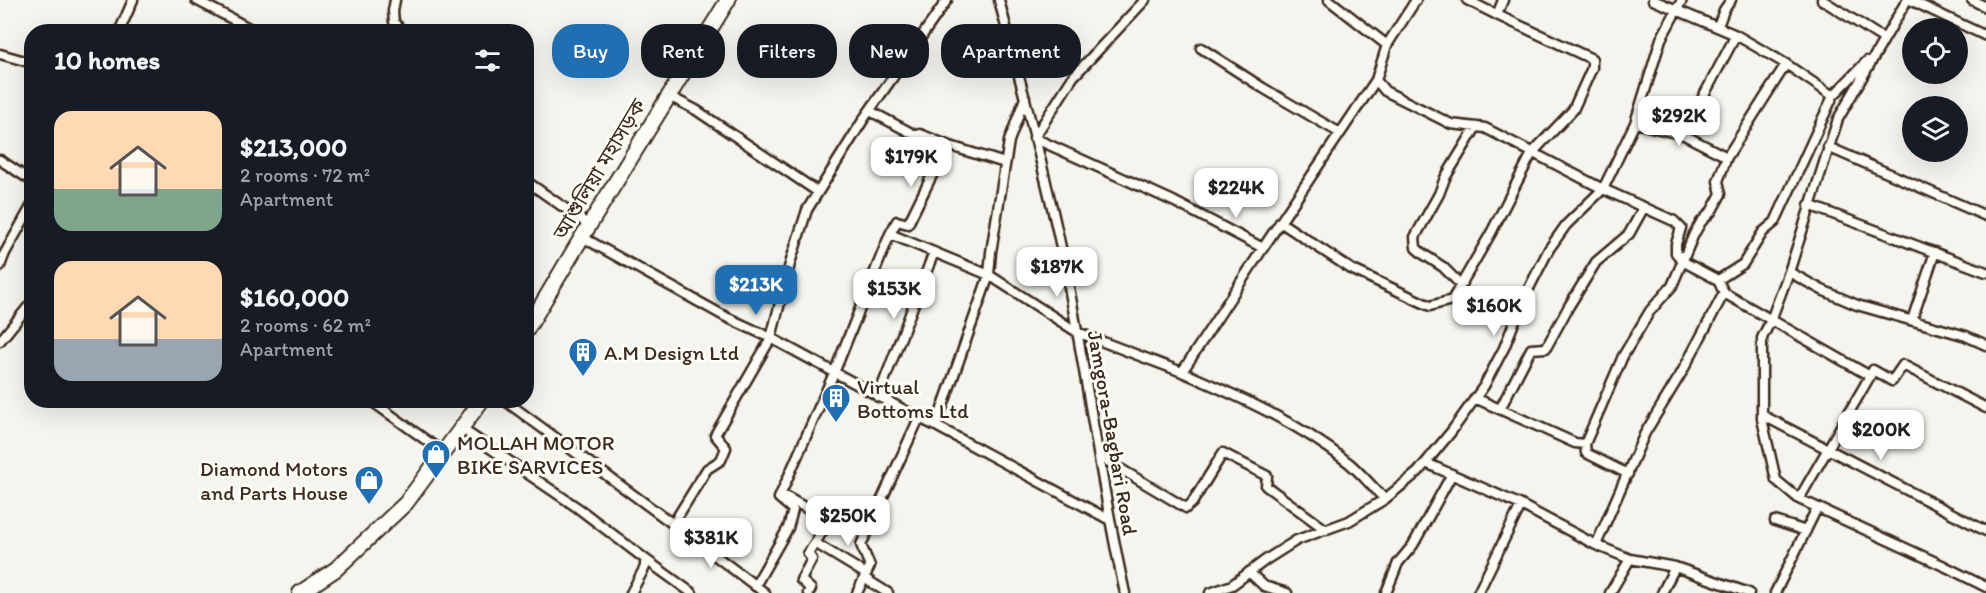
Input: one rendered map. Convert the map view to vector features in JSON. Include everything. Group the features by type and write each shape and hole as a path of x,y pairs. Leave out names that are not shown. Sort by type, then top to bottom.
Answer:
{"highway":[{"name":"আশুলিয়া মহাসড়ক","path":"534,307 585,231 728,0"},
{"path":"300,593 336,569 406,503 476,408"}],"street":[{"path":"122,24 133,0"},
{"path":"196,0 241,24"},
{"path":"395,0 393,11 396,24"},
{"path":"673,524 707,469 722,460 726,448 715,435 771,338 791,260 807,210 870,111 947,0"},
{"name":"Jamgora-Bagbari Road","path":"999,0 1063,256 1108,519 1125,593"},
{"path":"1145,0 1073,77 1034,138 1173,201 1263,248"},
{"path":"1329,0 1387,45"},
{"path":"1182,372 1376,80 1387,45 1416,0"},
{"path":"1280,222 1351,268 1430,306 1452,300 1491,233 1532,153 1573,110 1592,68 1592,59 1467,0"},
{"path":"1497,15 1503,0"},
{"path":"1653,0 1736,35 1786,64 1833,96"},
{"path":"1210,593 1232,585 1297,540 1349,521 1385,500 1426,463 1484,386 1549,249 1566,225 1603,189 1635,123 1661,39 1682,0"},
{"path":"1718,26 1731,0"},
{"path":"1822,0 1884,39"},
{"path":"1973,593 1982,585 1799,499 1776,480 1762,415 1760,346 1789,272 1838,119 1909,0 1986,36"},
{"path":"1972,0 1986,7"},
{"path":"1695,112 1736,35"},
{"path":"1201,48 1340,133"},
{"path":"1718,280 1743,264 1763,232 1775,222 1833,96 1876,52"},
{"path":"0,54 24,61"},
{"path":"1628,474 1587,453 1584,444 1623,356 1650,311 1672,286 1694,234 1721,194 1718,181 1727,157 1786,64"},
{"path":"1376,80 1385,91 1451,124 1485,128 1603,189 1674,221 1681,228 1676,253 1684,262 1718,280 1724,293 1870,376"},
{"path":"669,96 696,110 818,192"},
{"path":"936,426 989,275 990,252 1008,141 1025,97"},
{"path":"870,111 917,136 920,134 1005,163"},
{"path":"1635,123 1684,135 1727,157"},
{"path":"1461,285 1443,267 1416,248 1415,237 1439,194 1445,178 1476,127"},
{"path":"755,586 788,528 792,510 779,498 834,373 890,234 897,221 908,224 947,145"},
{"path":"1828,147 1986,216"},
{"path":"0,160 24,176"},
{"path":"534,188 585,231 726,317 771,338 1108,519"},
{"path":"1809,205 1986,272"},
{"path":"1500,409 1531,349 1546,348 1596,262 1629,234 1644,207"},
{"path":"0,266 24,219"},
{"path":"890,234 989,275 1077,332 1182,372 1242,398 1308,434 1350,464 1385,500"},
{"path":"878,397 934,252"},
{"path":"1912,320 1935,252"},
{"path":"1789,272 1857,305 1966,336 1986,345"},
{"path":"1596,545 1646,433 1724,293"},
{"path":"0,341 24,312"},
{"path":"1799,499 1873,370 1892,381 1903,365 1986,408"},
{"path":"1475,398 1575,443 1584,444"},
{"path":"381,408 444,453"},
{"path":"515,408 765,593"},
{"path":"1762,415 1986,531"},
{"path":"856,593 870,566 861,545 919,418"},
{"path":"462,429 578,508 692,593"},
{"path":"1099,456 1186,508 1192,503 1223,453 1267,476 1266,486 1326,530"},
{"path":"1426,463 1521,505 1596,545 1630,560 1675,567 1749,593"},
{"path":"1386,593 1398,563 1413,545 1452,474"},
{"path":"781,494 829,521 808,554 812,559 801,580 810,589 808,593"},
{"path":"1478,593 1521,505"},
{"path":"1775,593 1817,508"},
{"path":"1775,521 1806,531"},
{"path":"815,543 888,593"},
{"path":"631,593 645,567 645,559"},
{"path":"1610,593 1630,560"},
{"path":"1662,593 1675,567"},
{"path":"1249,572 1264,586 1287,593"},
{"path":"1727,586 1749,593"}],"place":[{"name":"A.M Design Ltd","path":"583,378"},
{"name":"Virtual Bottoms Ltd","path":"836,424"},
{"name":"MOLLAH MOTOR BIKE SARVICES","path":"436,480"},
{"name":"Diamond Motors and Parts House","path":"369,506"}]}
